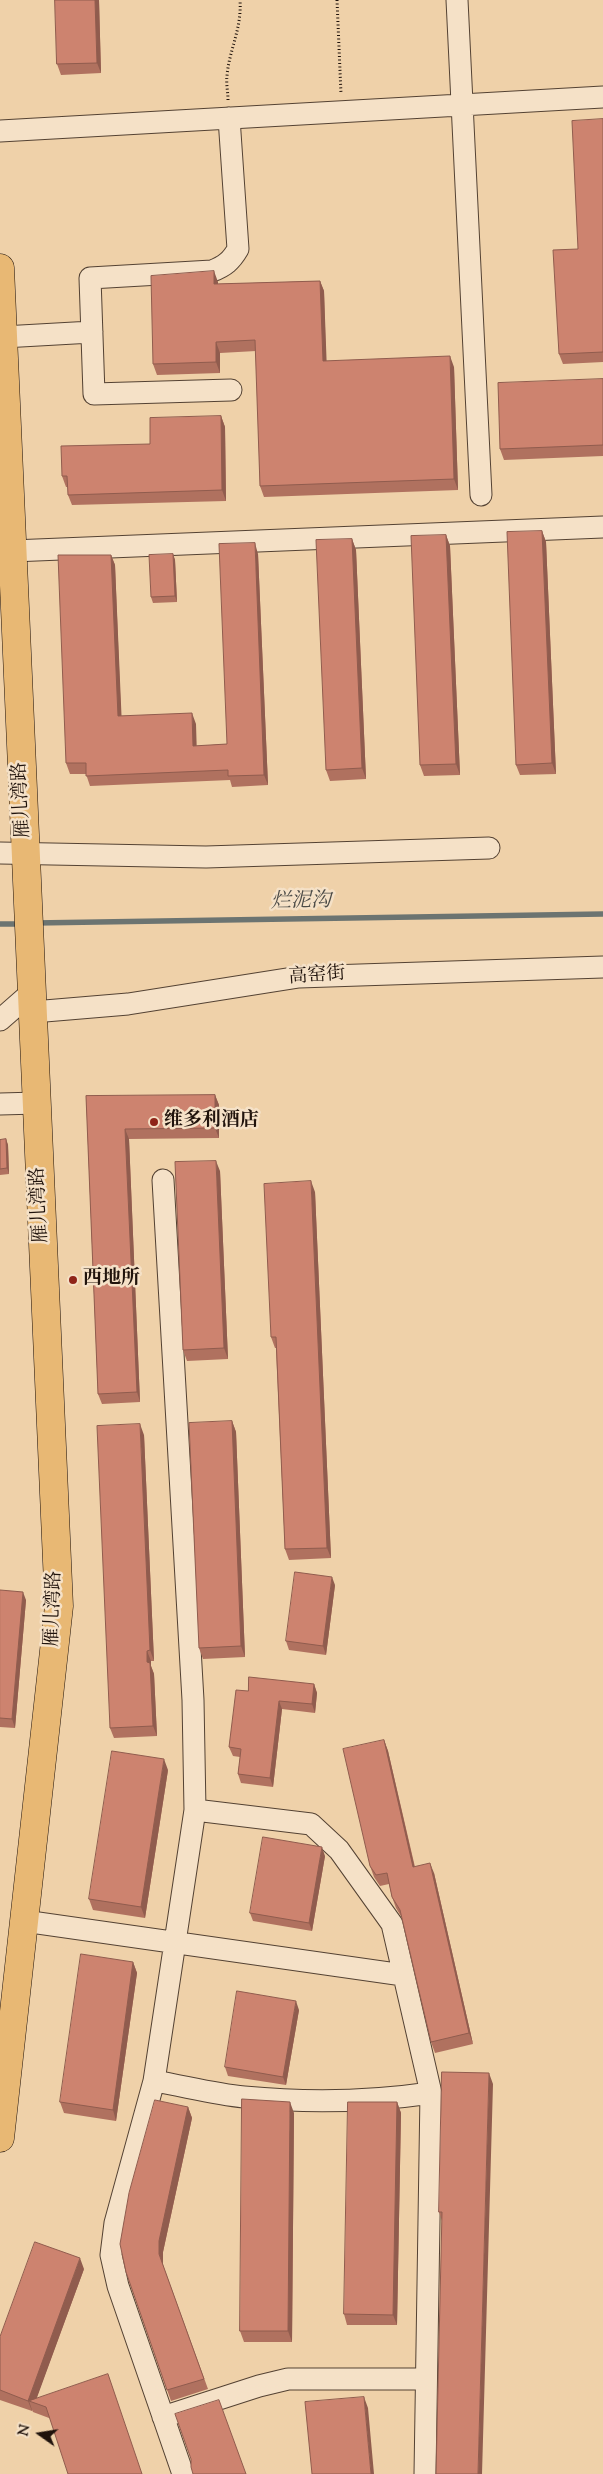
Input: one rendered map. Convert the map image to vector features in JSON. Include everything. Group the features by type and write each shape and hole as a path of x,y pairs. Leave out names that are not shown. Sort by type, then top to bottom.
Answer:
{"main road":[{"name":"雁儿湾路","path":"0,268 12,551 17,859 30,962 59,1606 0,2138"}],"street":[{"path":"457,0 481,495"},
{"path":"0,131 603,97"},
{"path":"229,118 238,249 232,259 223,267 212,271 90,278 94,394 231,390"},
{"path":"3,337 92,332"},
{"path":"12,551 603,527"},
{"path":"17,859 206,857 489,848"},
{"name":"高窑街","path":"32,1002 128,1004 299,977 603,967"},
{"path":"0,1020 32,1002"},
{"path":"0,1104 36,1103"},
{"path":"163,1180 193,1700 195,1810 173,1942 154,2081 115,2223 111,2255 118,2286 183,2474"},
{"path":"195,1810 311,1824 339,1850 392,1924 431,2093 425,2474"},
{"path":"24,1922 403,1975"},
{"path":"154,2081 243,2097 331,2102 390,2099 431,2093"},
{"path":"163,2417 259,2386 288,2379 426,2379"}],"path":[{"path":"229,118 227,76 238,35 241,14 240,0"},
{"path":"337,0 342,112"}],"building":[{"path":"55,0 95,0 97,63 57,64"},
{"path":"603,119 603,352 559,354 553,250 578,249 572,121"},
{"path":"214,271 214,284 320,281 323,361 450,356 454,479 260,486 255,340 216,342 216,362 153,364 151,276"},
{"path":"603,379 603,445 500,449 498,383"},
{"path":"221,416 222,490 68,495 67,476 62,476 61,446 150,444 150,418"},
{"path":"542,531 552,763 516,765 507,532"},
{"path":"446,535 456,764 420,765 411,536"},
{"path":"352,539 362,768 326,770 316,540"},
{"path":"255,543 264,775 228,776 228,770 86,776 86,763 66,763 58,555 111,555 118,716 192,713 193,746 227,744 219,544"},
{"path":"173,554 175,596 151,597 149,555"},
{"path":"215,1095 215,1128 125,1129 137,1392 98,1394 86,1096"},
{"path":"6,1139 7,1168 0,1169 0,1140"},
{"path":"216,1161 224,1348 183,1350 175,1162"},
{"path":"311,1181 327,1548 285,1549 276,1337 271,1337 264,1184"},
{"path":"232,1421 241,1646 199,1648 189,1423"},
{"path":"140,1424 150,1650 147,1651 147,1662 150,1663 153,1726 110,1728 97,1426"},
{"path":"295,1572 332,1577 323,1646 286,1641"},
{"path":"0,1590 23,1592 12,1719 0,1718"},
{"path":"249,1677 314,1684 312,1704 279,1701 270,1778 238,1774 241,1749 229,1747 236,1690 248,1691"},
{"path":"384,1740 413,1867 430,1863 469,2033 431,2042 400,1910 392,1897 387,1873 376,1875 370,1866 343,1749"},
{"path":"112,1751 164,1759 141,1907 89,1899"},
{"path":"263,1837 322,1847 309,1923 250,1913"},
{"path":"81,1954 133,1962 113,2110 60,2102"},
{"path":"237,1991 296,2001 283,2077 225,2067"},
{"path":"442,2072 489,2073 478,2474 436,2474 442,2212 439,2212"},
{"path":"242,2099 290,2102 288,2331 240,2331"},
{"path":"155,2100 188,2107 159,2241 159,2254 204,2379 167,2390 126,2272 120,2244 129,2193"},
{"path":"348,2102 397,2102 393,2315 344,2314"},
{"path":"35,2242 80,2258 28,2401 0,2390 0,2337"},
{"path":"108,2374 142,2474 68,2474 46,2407 29,2401"},
{"path":"364,2397 371,2474 312,2474 305,2402"},
{"path":"219,2400 246,2474 193,2474 191,2459 175,2414"}],"waterway":[{"name":"烂泥沟","path":"35,923 603,914"},
{"name":"烂泥沟","path":"0,924 21,924"}],"place":[{"name":"维多利酒店","path":"154,1122"},
{"name":"西地所","path":"73,1280"}]}
